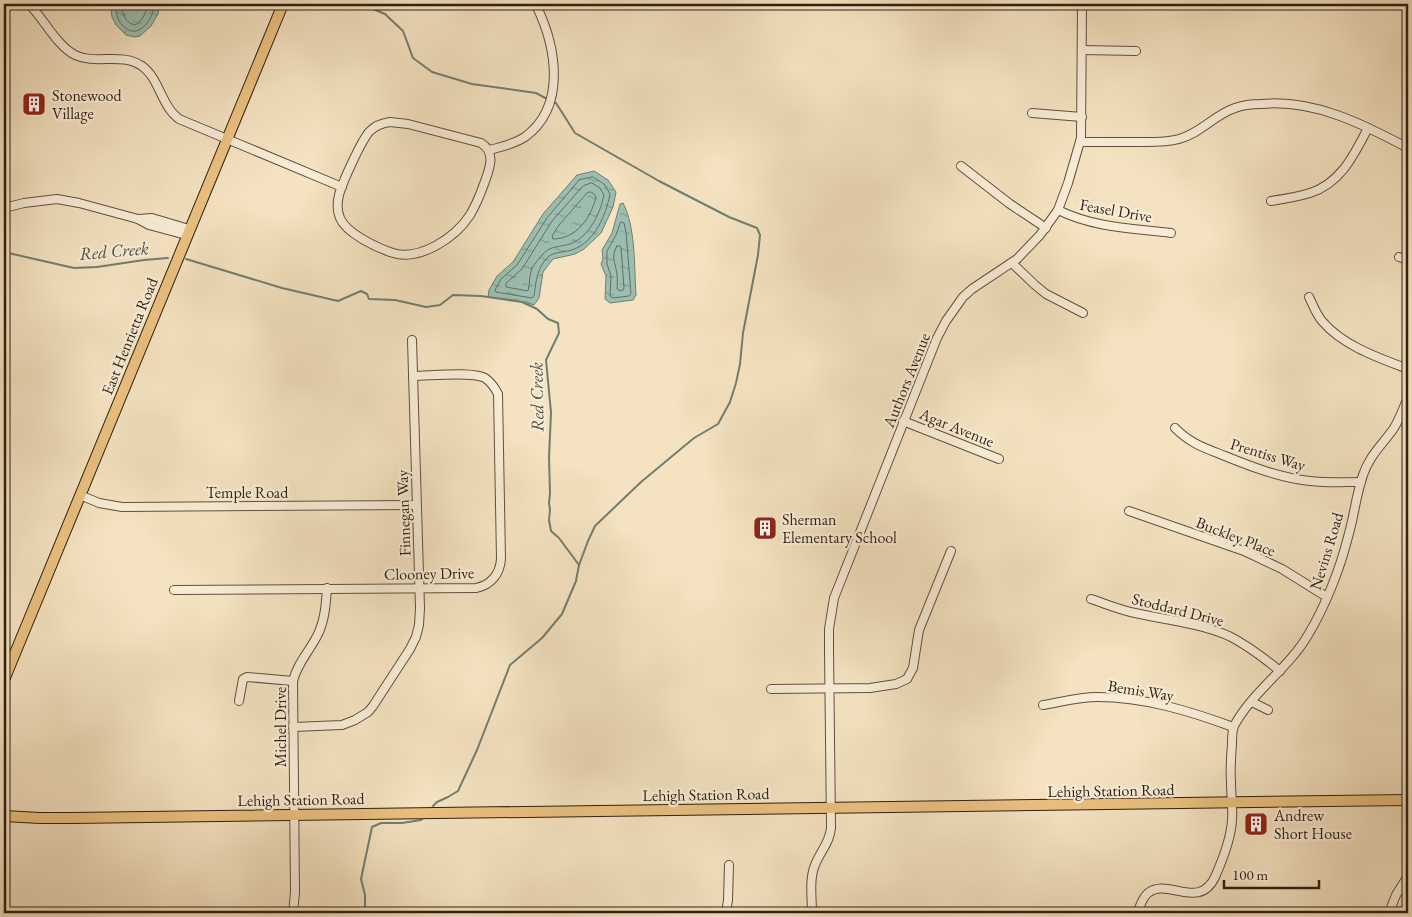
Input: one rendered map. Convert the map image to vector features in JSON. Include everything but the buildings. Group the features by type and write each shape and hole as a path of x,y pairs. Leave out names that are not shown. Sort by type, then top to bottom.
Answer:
{"main road":[{"name":"East Henrietta Road","path":"4,680 282,4"},
{"name":"Lehigh Station Road","path":"4,816 64,818 1408,800"}],"street":[{"path":"29,4 67,50 74,54 89,59 121,59 139,64 151,75 171,112 179,118 342,188"},
{"path":"489,150 524,138 541,120 550,99 554,80 552,46 537,7 538,4"},
{"name":"Authors Avenue","path":"812,913 812,872 831,834 829,630 834,598 937,338 956,306 972,290 1012,263 1031,246 1058,210 1080,142 1082,117 1082,4"},
{"path":"1082,50 1136,51"},
{"path":"1080,142 1149,142 1179,139 1192,135 1223,113 1236,107 1268,103 1315,108 1368,128 1408,148"},
{"path":"1032,113 1082,117"},
{"path":"398,122 408,124 481,143 489,150 488,170 476,204 469,217 447,239 433,248 411,254 394,253 355,235 343,224 338,210 339,195 364,139 375,126 382,123 398,122"},
{"path":"1272,201 1310,193 1334,180 1352,158 1368,128"},
{"path":"961,166 1010,204 1046,228"},
{"path":"4,208 24,203 57,199 138,219 149,225 188,232"},
{"name":"Feasel Drive","path":"1058,210 1094,224 1171,233"},
{"path":"1399,257 1408,260"},
{"path":"1012,263 1046,294 1083,314"},
{"path":"1309,297 1321,320 1337,334 1366,351 1408,368"},
{"name":"Finnegan Way","path":"293,727 342,725 368,712 416,637 420,608 412,340"},
{"name":"Clooney Drive","path":"174,590 480,587 489,583 496,576 501,559 498,407 496,391 490,382 480,376 413,376"},
{"name":"Nevins Road","path":"1233,727 1252,702 1302,646 1308,636 1327,598 1348,537 1361,482 1368,463 1394,426 1408,397"},
{"name":"Agar Avenue","path":"904,421 999,459"},
{"name":"Prentiss Way","path":"1175,428 1193,443 1265,471 1312,481 1361,482"},
{"name":"Temple Road","path":"80,495 99,503 122,507 416,505"},
{"name":"Buckley Place","path":"1129,511 1244,551 1282,569 1327,598"},
{"path":"771,690 885,687 907,679 913,668 919,630 951,551"},
{"name":"Michel Drive","path":"293,913 295,892 293,681 296,670 318,634 324,618 327,588"},
{"name":"Stoddard Drive","path":"1091,599 1133,613 1184,622 1217,632 1242,644 1280,671"},
{"path":"239,701 242,679 247,677 293,681"},
{"name":"Bemis Way","path":"1043,705 1078,698 1095,697 1135,700 1189,712 1233,727"},
{"path":"1252,702 1268,710"},
{"path":"1137,913 1149,892 1162,890 1190,893 1200,892 1210,886 1214,879 1231,833 1233,727"},
{"path":"726,913 729,865"},
{"path":"1389,913 1396,895 1408,876"}],"water":[{"path":"107,4 160,4 158,14 151,26 140,36 135,37 126,35 116,25"},
{"path":"594,171 608,180 616,192 613,207 601,233 584,249 575,254 553,259 543,272 539,298 534,305 516,300 488,297 489,290 497,276 513,262 543,214 577,175"},
{"path":"623,203 632,236 636,295 633,300 610,303 605,299 606,276 601,264 603,259 602,250 612,233 620,204"}],"waterway":[{"path":"361,4 385,14 403,31 413,58 432,72 472,84 536,93 549,100"},
{"path":"553,102 556,103 575,133 659,181 729,217 757,228 760,235 736,383 730,402 718,424 694,438 641,482 595,526 579,565"},
{"name":"Red Creek","path":"4,252 74,268 168,258"},
{"name":"Red Creek","path":"186,259 282,288 338,301 361,291 367,294 369,299 395,300 426,307 440,305 453,295 481,296 522,302 537,309 548,319 558,323 559,333 546,360 551,412 549,520 551,531 559,538 579,565 576,581 562,614 542,638 510,665 477,750 458,791 433,806"},
{"name":"Red Creek","path":"365,913 365,895 361,879 372,827 381,823 402,823 423,818"}],"place":[{"name":"Stonewood Village","path":"34,104"},
{"name":"Sherman Elementary School","path":"765,528"},
{"name":"Andrew Short House","path":"1256,824"}]}
